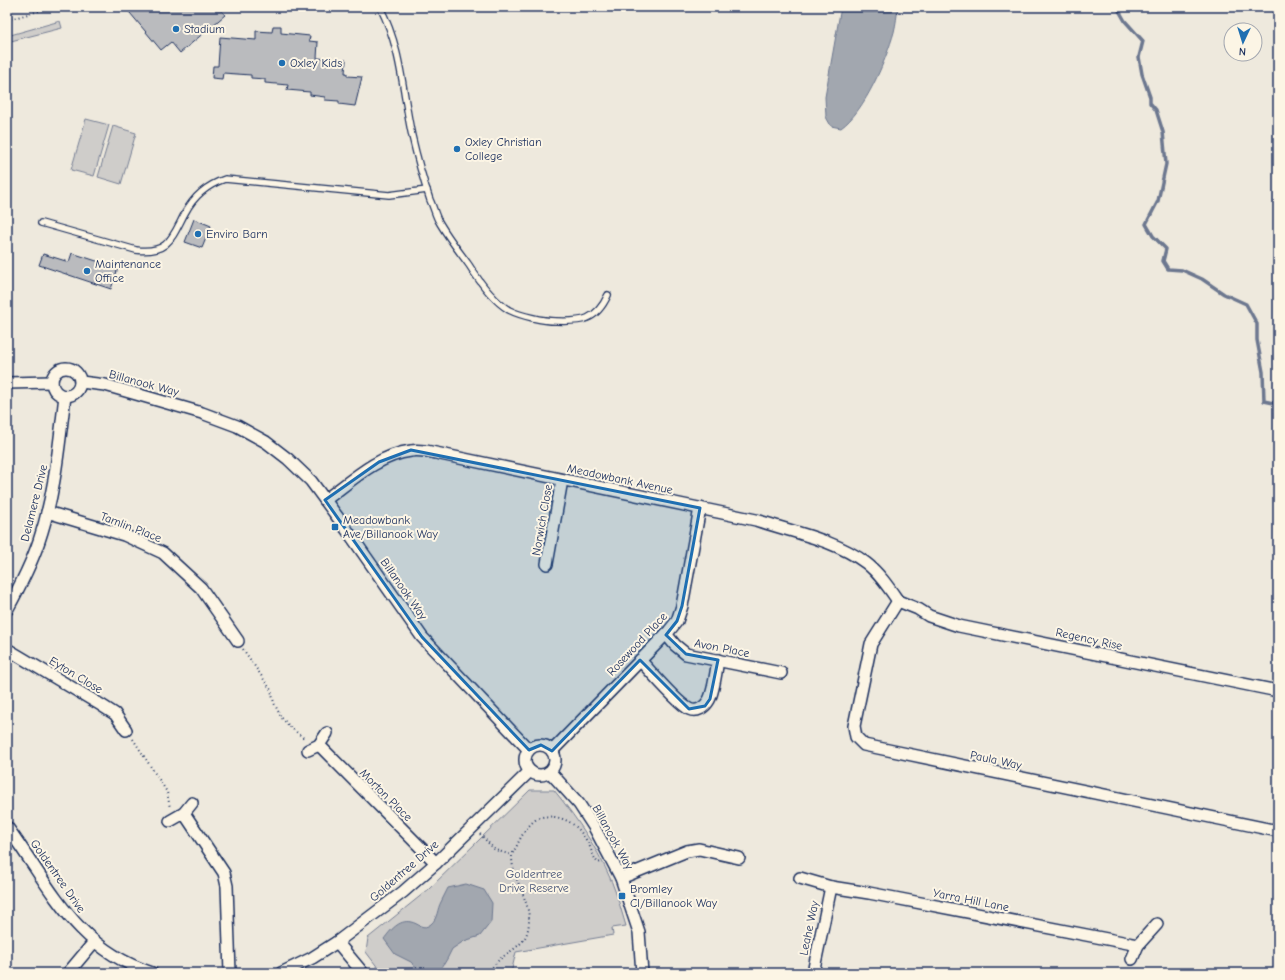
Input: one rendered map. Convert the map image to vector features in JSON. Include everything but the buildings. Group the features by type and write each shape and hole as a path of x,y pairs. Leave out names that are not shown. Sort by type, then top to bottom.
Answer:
{"street":[{"path":"68,368 78,374 81,382 75,393 65,396 57,392 52,382 57,371 68,368"},
{"path":"7,383 52,382"},
{"name":"Billanook Way","path":"81,382 105,385 159,400 202,413 237,426 266,442 288,459 311,480 422,637 529,750"},
{"name":"Delamere Drive","path":"7,610 37,547 47,512 57,463 65,396"},
{"name":"Meadowbank Avenue","path":"325,500 378,462 396,454 411,450 426,451 756,520 844,548 868,564 887,585 898,601"},
{"name":"Norwich Close","path":"547,564 562,480"},
{"name":"Rosewood Place","path":"552,751 677,621 682,606 700,508"},
{"name":"Tamlin Place","path":"47,512 124,535 163,553 201,588 238,641"},
{"name":"Regency Rise","path":"898,601 918,609 929,616 959,626 1278,692"},
{"name":"Paula Way","path":"898,601 871,644 854,726 856,737 864,745 1278,831"},
{"name":"Avon Place","path":"666,634 675,645 686,654 781,673"},
{"name":"Eyton Close","path":"7,649 115,714 126,730"},
{"path":"640,660 680,702 689,709 698,710 705,706 710,699 718,660"},
{"path":"313,748 327,734"},
{"path":"541,745 552,751 555,755 555,764 550,772 538,775 530,771 527,767 526,758 529,750 533,747 541,745"},
{"name":"Morton Place","path":"313,748 436,863"},
{"name":"Goldentree Drive","path":"281,973 312,958 337,942 403,892 436,863 473,825 530,771"},
{"name":"Billanook Way","path":"550,772 579,804 594,827 621,878 639,932 642,973"},
{"path":"192,803 177,817 224,873 227,886 230,973"},
{"name":"Goldentree Drive","path":"7,828 59,904 76,925 94,942 115,956 140,969 152,973"},
{"path":"7,847 16,840"},
{"path":"621,878 687,851 699,849 739,858"},
{"name":"Yarra Hill Lane","path":"800,878 831,887 869,893 1138,946"},
{"name":"Leahe Way","path":"813,973 831,887"},
{"path":"1132,959 1138,946 1157,924"},
{"path":"68,973 94,942"},
{"path":"337,942 363,973"}],"lane":[{"path":"380,7 388,22 396,48 412,135 427,190 437,219 480,282 509,310 530,317 551,321 572,321 590,317 602,308 608,295"},
{"path":"41,223 136,250 146,251 166,244 175,234 186,211 196,198 207,187 225,179 389,195 427,190"}],"path":[{"path":"7,20 53,7"},
{"path":"1270,7 1278,8"},
{"path":"238,641 271,690 274,704 281,717 313,748"},
{"path":"126,730 166,792 168,806 177,817"},
{"path":"487,973 498,960 523,942 527,933 529,919 528,906 515,875 512,855 522,835 530,824 539,818 550,816 561,818 574,824 584,835 598,863 611,858"},
{"path":"473,825 495,850 512,855"}],"highlighted area":[{"path":"411,450 700,508 682,606 677,621 666,635 686,654 718,660 710,699 705,706 689,709 640,660 552,751 541,745 529,750 422,637 325,500 379,462"}],"green space":[{"path":"60,21 62,28 7,42 7,36"},
{"path":"86,119 109,125 94,176 71,170"},
{"path":"113,126 136,133 121,184 98,177"},
{"name":"Goldentree Drive Reserve","path":"530,790 554,790 573,814 598,853 605,867 617,896 626,926 612,928 613,935 516,952 511,973 382,973 366,952 368,938 429,889"}],"shaded area":[{"path":"841,7 898,7 895,29 886,56 874,84 858,110 841,128 831,126 826,117 825,97"},
{"path":"466,884 484,890 492,903 491,922 480,936 464,941 452,949 441,969 428,973 417,969 411,962 395,954 384,939 392,929 403,922 414,923 423,927 428,926 435,919 448,888"}],"waterway":[{"path":"1117,7 1125,21 1143,41 1139,57 1142,74 1150,97 1150,103 1156,110 1163,132 1166,164 1158,201 1146,224 1153,236 1166,249 1163,261 1168,269 1182,270 1202,279 1224,294 1246,304 1257,324 1257,340 1263,372 1264,401 1278,404"}],"place":[{"name":"Stadium","path":"176,29"},
{"name":"Oxley Kids","path":"282,63"},
{"name":"Oxley Christian College","path":"457,149"},
{"name":"Enviro Barn","path":"198,234"},
{"name":"Maintenance Office","path":"87,271"},
{"name":"Meadowbank Ave/Billanook Way","path":"335,527"},
{"name":"Bromley Cl/Billanook Way","path":"622,896"}]}
